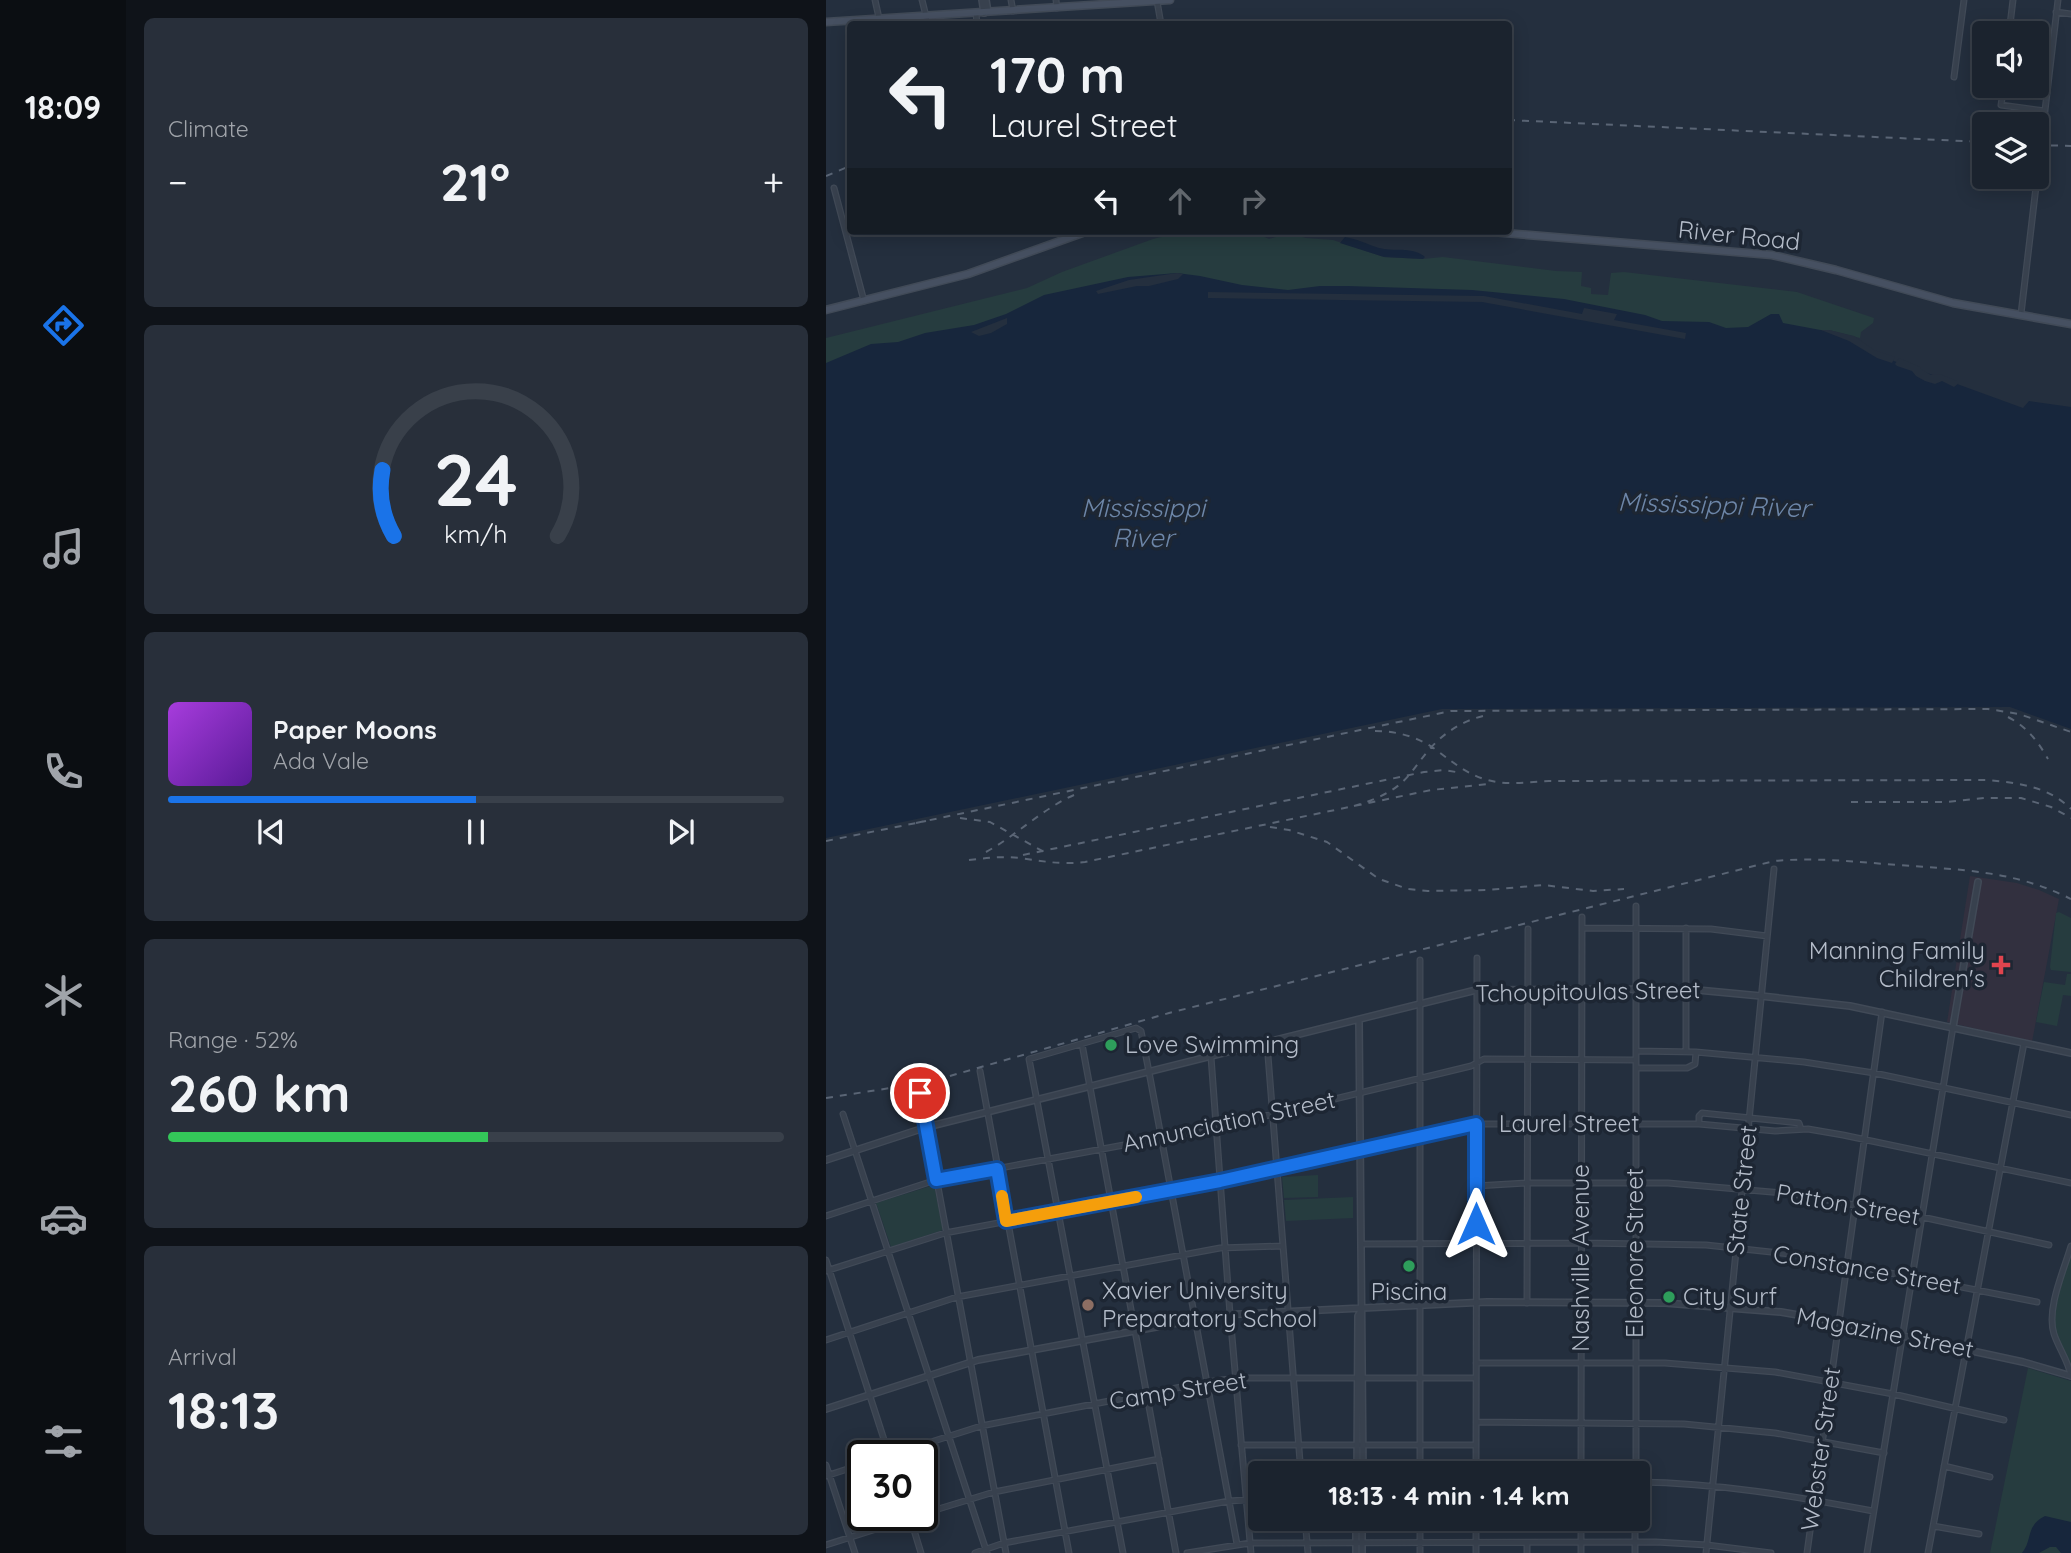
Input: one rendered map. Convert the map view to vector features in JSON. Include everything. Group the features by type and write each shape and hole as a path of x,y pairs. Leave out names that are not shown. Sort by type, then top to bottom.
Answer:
{"main road":[{"path":"873,21 879,18 1013,11 1056,4 1170,0"},
{"path":"826,22 847,22"},
{"name":"River Road","path":"1512,234 1772,255 1953,303 2071,324"},
{"path":"826,309 968,274 1077,235"}],"street":[{"path":"875,0 879,18"},
{"path":"922,0 927,21"},
{"path":"979,21 983,13 984,0"},
{"path":"1011,0 1013,11"},
{"path":"1955,77 1964,0"},
{"path":"2010,21 2013,0"},
{"path":"2021,314 2058,0"},
{"path":"1157,1 1160,21"},
{"path":"2056,12 2071,14"},
{"path":"2002,98 2001,105 2045,111"},
{"path":"834,187 864,301"},
{"name":"State Street","path":"1706,1553 1774,869"},
{"path":"1867,1553 1978,882"},
{"name":"Eleonore Street","path":"1636,906 1636,1461"},
{"name":"Nashville Avenue","path":"1581,1461 1582,917"},
{"path":"1582,928 1686,928 1767,936"},
{"path":"1686,928 1686,1051"},
{"path":"1527,1303 1528,929"},
{"path":"1476,1461 1477,958"},
{"path":"1420,960 1420,1461"},
{"name":"Tchoupitoulas Street","path":"826,1160 927,1127 1476,990 1687,989 1761,996 1850,1006 2071,1053"},
{"name":"Webster Street","path":"1807,1553 1882,1012"},
{"path":"1359,1020 1362,1309 1358,1316 1362,1461"},
{"path":"1122,1553 1029,1059 1136,1028 1140,1029 1150,1072 1237,1544"},
{"path":"1267,1043 1300,1461"},
{"path":"1928,1553 2024,1043"},
{"path":"1082,1044 1176,1553"},
{"path":"1636,1051 1686,1051 1804,1062 1874,1073 2071,1115"},
{"path":"1636,1069 1692,1067 1695,1064 1696,1052"},
{"path":"1211,1057 1251,1553"},
{"name":"Annunciation Street","path":"826,1216 936,1180 1215,1128 1360,1094 1476,1064 1484,1059 1636,1060"},
{"path":"979,1071 1069,1553"},
{"path":"920,1090 1006,1553"},
{"name":"Laurel Street","path":"1699,1125 1699,1115 1702,1113 1799,1123 1801,1129"},
{"path":"843,1114 986,1551"},
{"name":"Laurel Street","path":"828,1271 945,1233 1220,1181 1476,1124 1636,1123 1775,1131 1801,1129 1865,1139 2071,1183"},
{"name":"Patton Street","path":"1476,1186 1527,1183 1695,1184 1812,1196 2049,1245"},
{"name":"Constance Street","path":"1362,1244 1679,1243 1799,1255 2036,1302"},
{"path":"826,1340 957,1297 1225,1248 1282,1246"},
{"path":"2071,1246 2058,1286 2052,1323 2071,1376"},
{"path":"826,1260 884,1440"},
{"name":"Magazine Street","path":"826,1409 970,1362 1195,1319 1230,1314 1475,1303 1665,1303 1781,1312 2023,1362 2071,1376"},
{"path":"1476,1363 1685,1364 1775,1372 1893,1394 2004,1420"},
{"name":"Camp Street","path":"937,1440 981,1426 1042,1413 1236,1378 1476,1378"},
{"path":"1476,1422 1636,1422 1720,1427 1822,1441 1884,1453"},
{"path":"1241,1445 1476,1445"},
{"path":"1358,1461 1360,1446"},
{"path":"938,1509 994,1492 1159,1459"},
{"path":"826,1465 855,1553"},
{"path":"1944,1466 1990,1477"},
{"path":"828,1475 847,1469"},
{"path":"1650,1483 1783,1494 1873,1511"},
{"path":"975,1553 1004,1543 1246,1499"},
{"path":"1933,1526 1979,1534"},
{"path":"826,1545 868,1531"},
{"path":"914,1531 921,1553"},
{"path":"1306,1531 1308,1553"},
{"path":"1357,1531 1362,1553"},
{"path":"1356,1553 1361,1531"},
{"path":"1420,1531 1420,1553"},
{"path":"1476,1531 1476,1553"},
{"path":"1581,1531 1581,1553"},
{"path":"1635,1553 1636,1531"},
{"path":"1187,1553 1250,1543 1636,1542 1707,1545 1771,1553"},
{"path":"1527,1543 1527,1553"}],"shaded area":[{"name":"Manning Family Children's","path":"1970,876 2017,883 2059,899 2032,1042 1947,1022"}],"green space":[{"path":"1170,235 1260,235 1269,239 1296,235 1333,240 1384,257 1443,257 1582,272 1581,286 1591,288 1591,294 1608,295 1611,273 1624,272 1797,292 1874,318 1873,323 1861,332 1860,338 1829,330 826,373 826,338 1027,288 1062,272"},
{"path":"2056,913 2071,918 2071,972 2051,970 2050,967"},
{"path":"2067,974 2071,974 2071,996 2063,995 2057,1026 2036,1022 2044,982 2065,985"},
{"path":"1318,1175 1318,1197 1284,1198 1282,1177"},
{"path":"934,1185 943,1230 891,1247 876,1203"},
{"path":"1353,1197 1353,1218 1286,1221 1284,1200"},
{"path":"2071,1246 2071,1370 2052,1323 2058,1286"},
{"path":"2028,1368 2071,1381 2071,1553 1990,1553"}],"water":[{"path":"1345,237 1379,248 1409,250 1425,257 1384,257 1340,243"},
{"name":"Mississippi River","path":"1177,273 1288,290 1348,286 1472,290 1564,299 1645,315 1662,321 1709,322 1726,328 1748,327 1771,314 1779,314 1783,323 1842,334 1872,353 2023,408 2029,401 2071,407 2071,729 2010,707 1442,709 826,838 826,363 871,344 898,342 925,333 974,325 1006,314 1044,295 1128,277"},
{"path":"2045,1516 2071,1522 2071,1553 2061,1553 2056,1547 2050,1547 2039,1553 2022,1553 2035,1524"}],"pier":[{"path":"1183,274 1178,279 1149,286 1098,294 1096,291 1129,280"},
{"path":"1208,292 1484,296 1582,314 1584,308 1617,314 1614,320 1686,333 1685,339 1482,302 1208,298"},
{"path":"1007,318 1007,324 991,333 979,336 971,332"},
{"path":"1821,330 1854,336 1874,350 1895,357 1892,363 1877,358 1849,341"},
{"path":"1899,358 1931,375 1940,374 1959,383 1954,387 1942,381 1935,384 1925,381 1912,371 1897,366 1895,364"}],"railway":[{"path":"1512,120 1972,141"},
{"path":"2049,145 2071,146"},
{"path":"826,176 847,167"},
{"path":"916,823 1451,711 1988,709 2019,714 2071,732"},
{"path":"1354,806 1394,789 1447,733 1470,720 1487,715"},
{"path":"2008,717 2031,735 2048,759"},
{"path":"1375,731 1412,737 1432,747 1469,773 1500,782 1987,780 2021,784 2042,791 2053,795 2071,809"},
{"path":"1023,855 1424,772 1444,770 1462,773"},
{"path":"969,860 1006,857 1059,863 1085,862 1431,790 1489,784"},
{"path":"986,852 1051,807 1074,795"},
{"path":"1851,802 1947,802 2021,798 2051,807 2071,818"},
{"path":"960,818 990,822 1046,853"},
{"path":"826,841 926,821"},
{"path":"1270,827 1327,842 1379,879 1408,889 1487,890 1543,885 1593,891 1624,889"},
{"path":"826,1098 929,1082 1169,1013 1774,861 1836,860 1986,873 2028,882 2071,899"}],"slow traffic":[{"path":"1002,1196 1006,1221 1136,1197"}],"place":[{"name":"Manning Family Children's","path":"2001,965"},
{"name":"Love Swimming","path":"1111,1045"},
{"name":"Piscina","path":"1409,1266"},
{"name":"City Surf","path":"1669,1297"},
{"name":"Xavier University Preparatory School","path":"1088,1305"}],"route":[{"path":"920,1093 936,1180 997,1169 1006,1221 1220,1181 1476,1124 1476,1224"}]}
